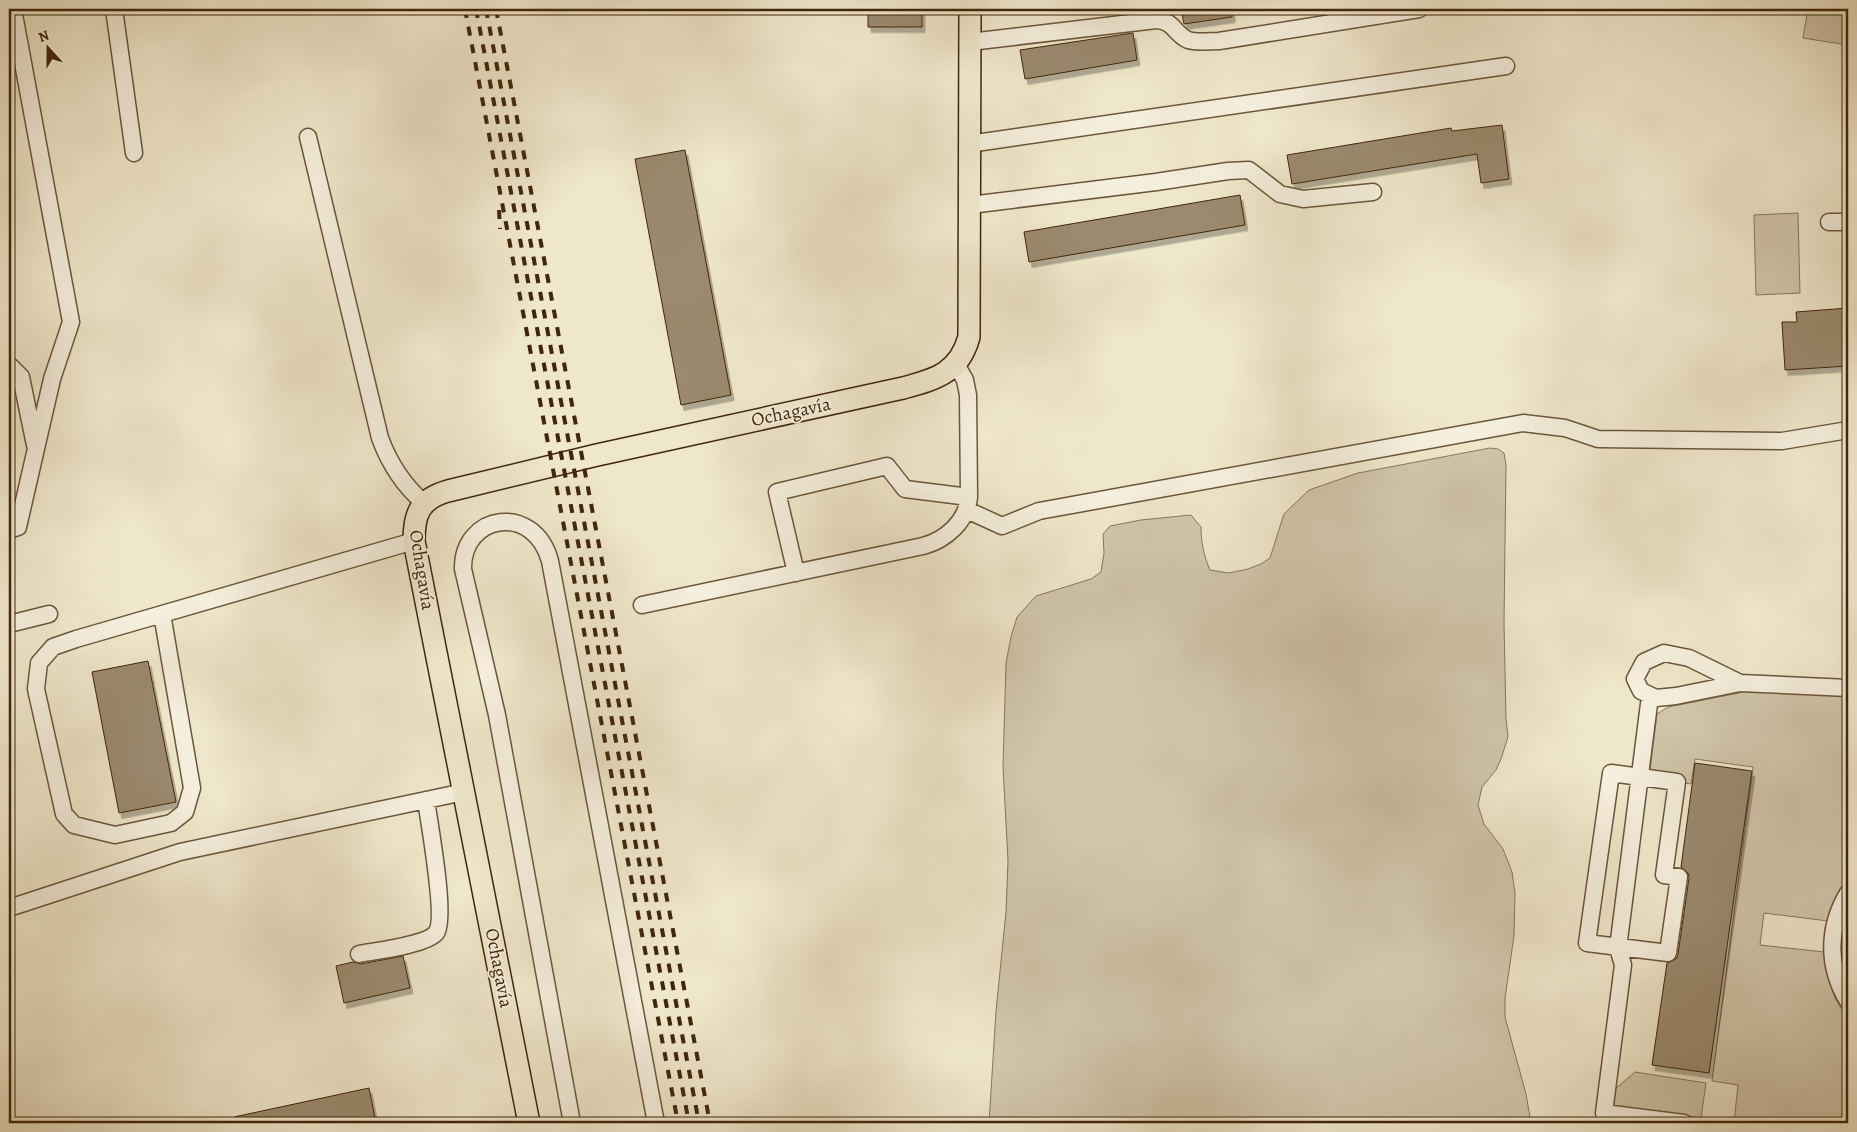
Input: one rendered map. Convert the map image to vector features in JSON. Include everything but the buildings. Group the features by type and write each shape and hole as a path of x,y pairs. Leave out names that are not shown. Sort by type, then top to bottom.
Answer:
{"main road":[{"name":"Ochagavía","path":"529,1123 414,541 414,524 419,510 424,504 439,494 448,491 524,471 926,382 947,372 956,364 967,346 969,337 970,9"}],"street":[{"path":"9,530 18,527 37,452 52,379 71,322 13,9"},
{"path":"114,9 134,153"},
{"path":"970,42 1156,20 1172,24 1179,35 1190,41 1220,41 1419,9"},
{"path":"969,144 1506,66"},
{"path":"308,137 380,438 395,472 424,504"},
{"path":"970,206 1156,182 1228,170 1249,170 1280,194 1296,197 1373,192"},
{"path":"1829,222 1848,222"},
{"path":"642,605 931,544 945,536 952,530 968,503 968,395 965,380 956,364"},
{"path":"9,365 21,377 37,452"},
{"path":"796,573 777,492 887,466 904,489 968,503 1002,526 1039,511 1524,423 1565,428 1598,440 1782,441 1848,430"},
{"path":"572,1123 496,716 463,569 465,553 473,538 488,527 506,522 517,522 534,532 544,545 550,561 656,1123"},
{"path":"162,614 192,788 185,812 170,823 115,835 74,825 64,814 36,690 39,662 53,648 76,638 414,541"},
{"path":"9,624 49,614"},
{"path":"1740,683 1689,658 1664,653 1644,662 1635,679 1641,691 1656,698 1676,696 1740,683 1848,688"},
{"path":"1650,696 1618,948 1623,965 1604,1113 1684,1123"},
{"path":"1611,773 1677,782 1664,875 1679,877 1668,953 1618,948 1587,943 1611,773"},
{"path":"9,908 180,852 464,792"},
{"path":"359,954 422,941 436,934 439,925 440,905 426,800"},
{"path":"1848,893 1833,928 1832,962 1840,988 1848,1002"}],"shaded area":[{"path":"1808,9 1848,9 1848,45 1803,38"},
{"path":"1798,213 1800,293 1756,295 1754,215"},
{"path":"1490,448 1498,449 1504,453 1506,465 1504,623 1508,737 1496,770 1482,787 1478,805 1484,824 1503,849 1512,872 1515,893 1514,936 1505,998 1505,1017 1526,1094 1531,1123 989,1123 996,1011 1006,912 1008,861 1003,767 1006,663 1017,617 1036,596 1091,579 1101,572 1104,553 1103,534 1110,526 1141,520 1191,515 1201,527 1203,549 1210,570 1229,573 1248,569 1270,558 1284,514 1309,490 1358,473"},
{"path":"1754,690 1848,693 1848,883 1840,894 1828,921 1764,913 1760,945 1824,952 1835,998 1848,1020 1848,1063 1841,1123 1734,1122 1738,1085 1712,1081 1753,767 1695,759 1691,784 1649,778 1657,714 1668,707"},
{"path":"1848,914 1848,991 1840,962 1839,942"},
{"path":"1635,1072 1706,1083 1701,1118 1610,1105 1615,1089"}],"railway":[{"path":"465,9 678,1123"},
{"path":"476,9 689,1123"},
{"path":"486,9 699,1123"},
{"path":"496,9 710,1123"},
{"path":"499,210 500,229"}]}
